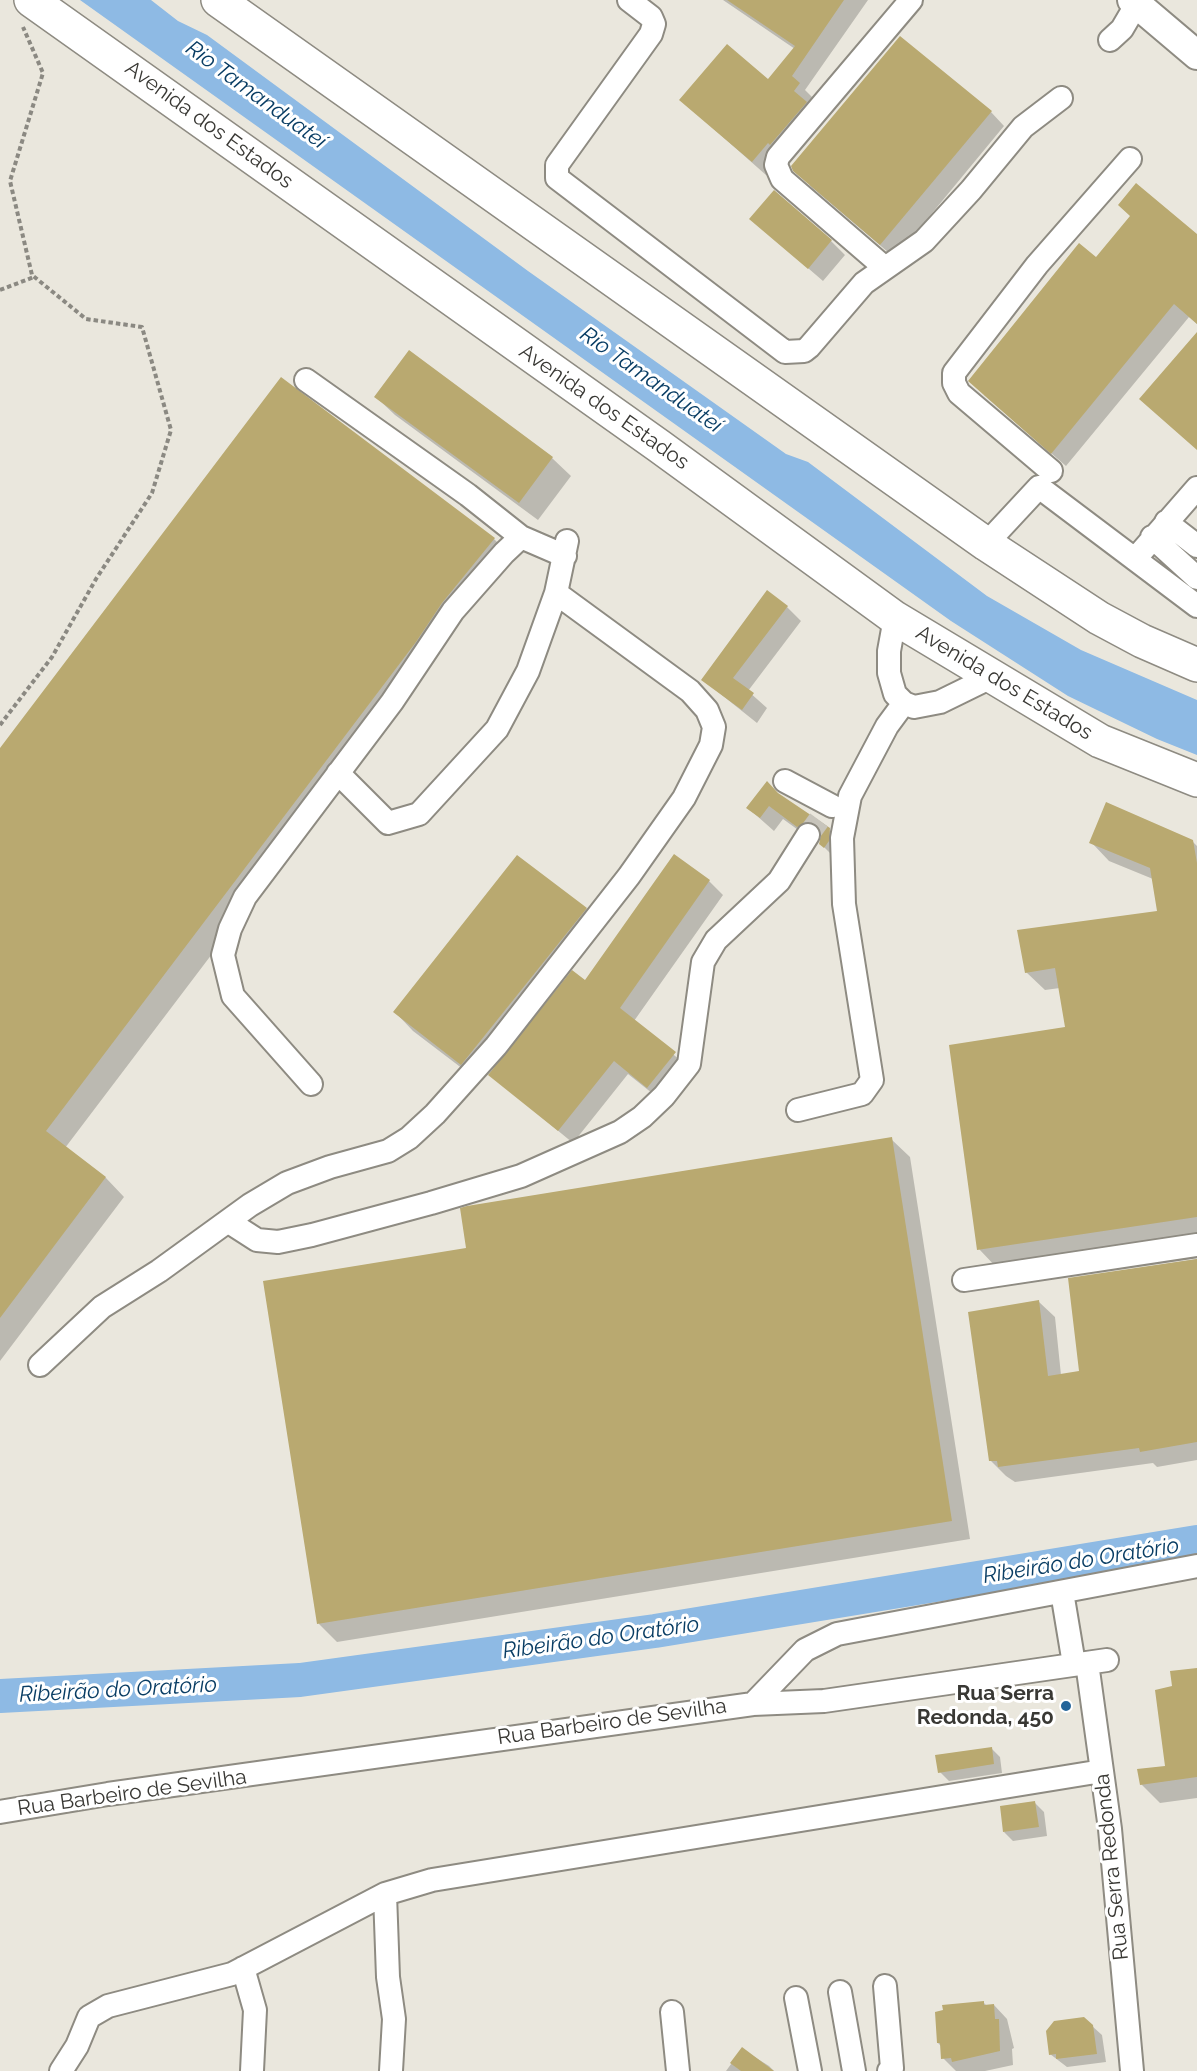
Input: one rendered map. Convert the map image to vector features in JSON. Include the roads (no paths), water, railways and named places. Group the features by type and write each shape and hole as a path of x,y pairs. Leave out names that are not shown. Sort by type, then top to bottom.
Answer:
{"highway":[{"path":"218,0 986,544 1099,618 1142,641 1197,665"},
{"name":"Avenida dos Estados","path":"26,9 659,446 895,618 1100,741 1197,780"}],"main road":[{"path":"1136,1 1197,55"}],"street":[{"path":"629,0 651,17 654,24 651,34 557,165 557,178 786,352 804,351 809,347 864,283 924,241 972,190 1023,127 1060,98"},
{"path":"884,267 782,179 776,165 778,157 910,0"},
{"path":"1110,40 1122,29 1136,1"},
{"path":"1051,471 959,393 954,383 954,373 1030,273 1130,159"},
{"path":"306,380 468,495 521,537 566,548 556,593 528,671 497,729 419,814 388,823 339,773"},
{"path":"986,544 1039,487 1197,606"},
{"path":"1135,559 1197,488"},
{"path":"1159,529 1197,546"},
{"path":"1159,529 1197,578"},
{"path":"311,1084 233,996 223,955 230,929 245,897 393,702 453,611 521,537"},
{"path":"40,1365 102,1307 159,1271 250,1205 287,1183 388,1150 409,1138 435,1114 496,1046 629,876 689,787 711,745 714,727 706,710 690,691 556,593"},
{"path":"895,618 889,651 889,673 895,694 904,703 914,707 940,702 991,677"},
{"path":"229,1221 257,1240 278,1242 312,1235 521,1176 620,1132 642,1117 664,1096 689,1064 703,962 716,940 779,881 904,703"},
{"path":"785,782 827,814 842,838 844,904 872,1080 862,1094 798,1110"},
{"path":"964,1280 1197,1245"},
{"name":"Rua Barbeiro de Sevilha","path":"0,1812 108,1794 753,1704 805,1650 837,1634 1197,1566"},
{"name":"Rua Serra Redonda","path":"1062,1592 1090,1662 1132,2071"},
{"path":"753,1704 824,1701 1090,1662"},
{"path":"61,2071 77,2046 89,2017 108,2006 200,1983 243,1968 385,1894 432,1880 1102,1771"},
{"path":"385,1894 388,1977 394,2019 391,2071"},
{"path":"243,1968 255,2010 252,2071"},
{"path":"885,1986 892,2068 890,2071"},
{"path":"840,1992 854,2071"},
{"path":"796,1998 810,2071"},
{"path":"672,2012 678,2071"}],"water":[{"name":"Rio Tamanduateí","path":"80,0 151,0 178,21 207,35 528,271 786,454 808,462 987,596 1081,650 1197,700 1197,755 1157,739 1068,696 951,621"}],"waterway":[{"name":"Ribeirão do Oratório","path":"0,1696 300,1680 655,1631 1197,1542"}],"tunnel":[{"path":"808,835 819,820"}],"place":[{"name":"Rua Serra Redonda, 450","path":"1066,1706"}]}
